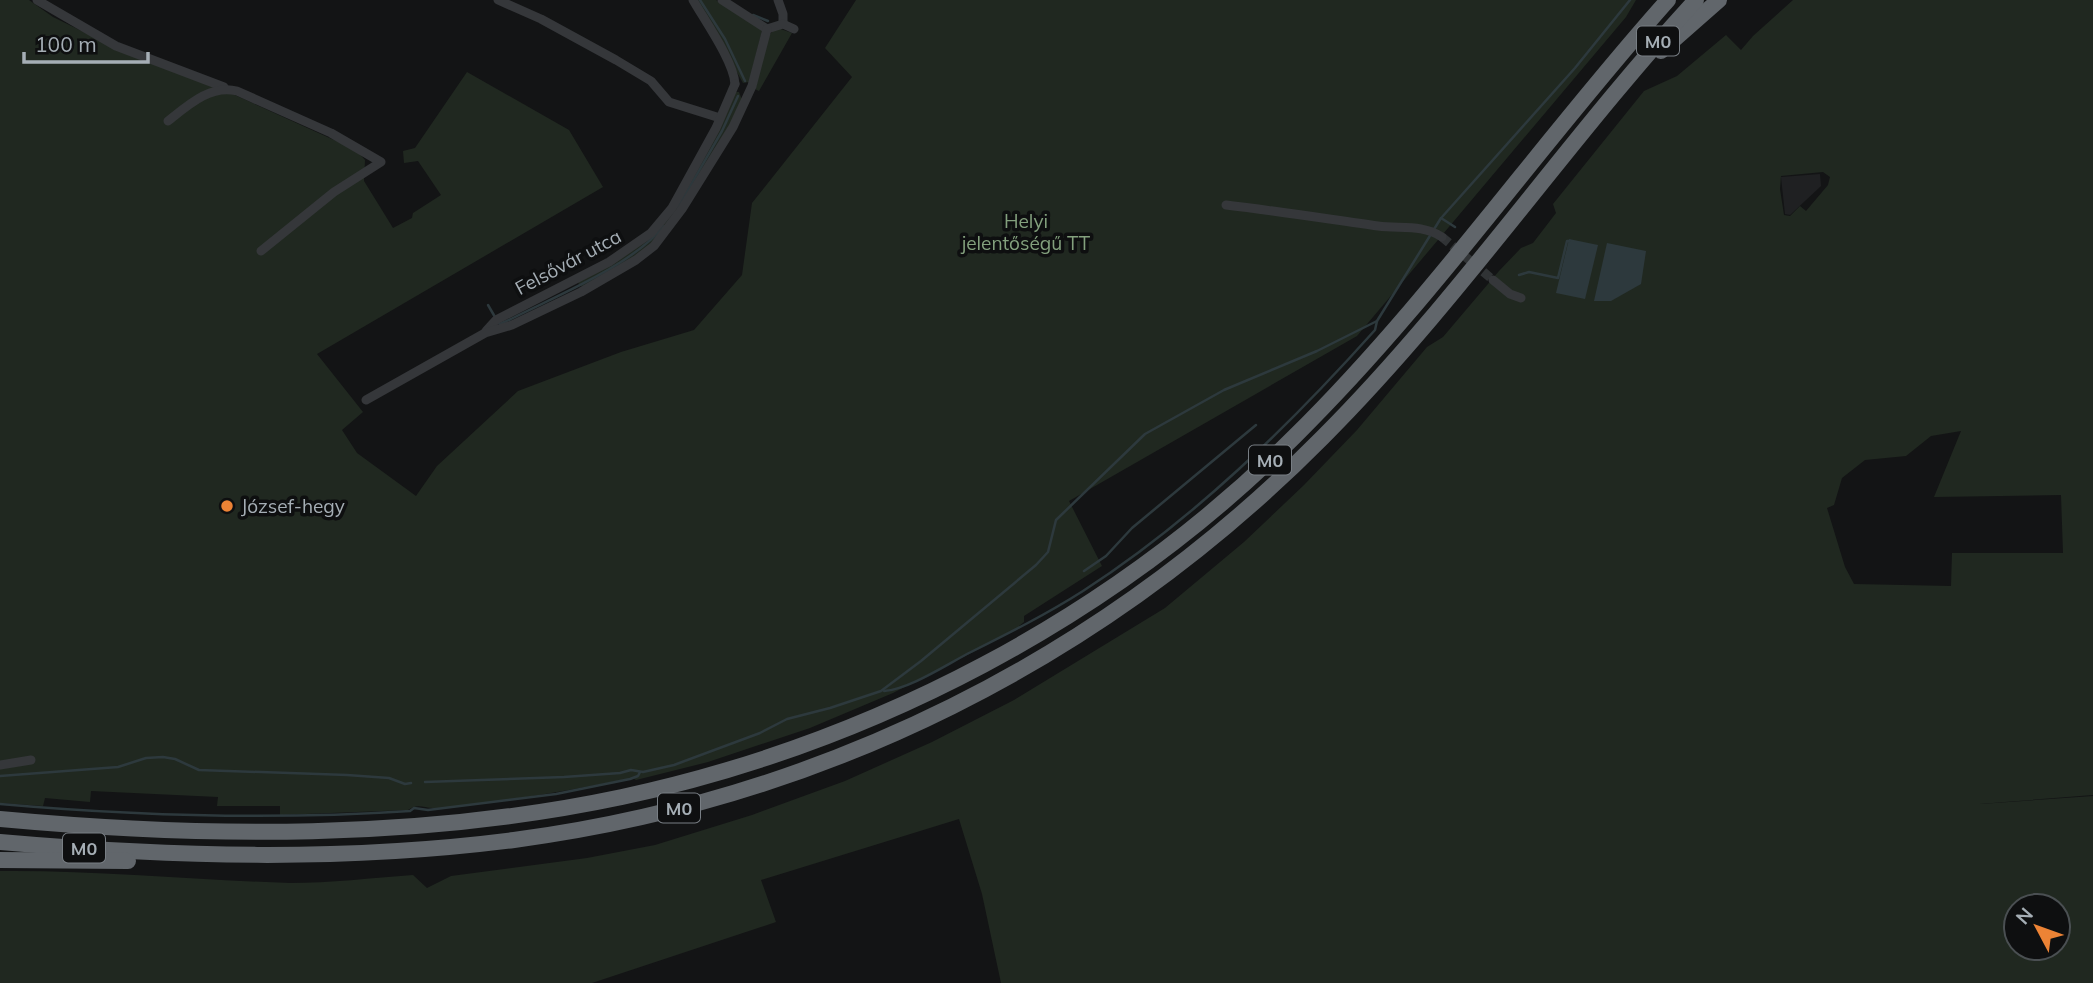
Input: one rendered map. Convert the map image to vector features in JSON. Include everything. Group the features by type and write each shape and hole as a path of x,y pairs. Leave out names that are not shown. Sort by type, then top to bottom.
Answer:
{"highway":[{"path":"1626,47 1637,21 1655,0"},
{"name":"M0","path":"0,819 154,829 299,831 400,827 517,814 617,797 740,766 829,735 933,689 1060,622 1099,597 1157,556 1266,464 1383,343 1626,47 1668,0"},
{"name":"M0","path":"0,842 167,853 296,855 402,851 514,840 598,826 690,806 794,774 873,743 1003,681 1072,641 1142,591 1229,524 1287,473 1396,359 1622,84 1696,0"},
{"path":"1622,84 1719,0"},
{"path":"0,860 148,861 167,853"}],"street":[{"path":"37,0 116,46 296,117 331,133 381,162 334,192 261,251"},
{"path":"499,0 541,19 651,81 668,102 720,118"},
{"path":"693,0 735,76 745,88"},
{"path":"722,0 767,29 783,24 794,29"},
{"path":"778,0 783,24"},
{"name":"Felsővár utca","path":"366,400 485,332 512,326 581,292 636,260 654,246 670,227 733,127 767,29"},
{"path":"168,121 202,96 224,87"},
{"name":"Felsővár utca","path":"485,332 496,320 610,262 651,233 672,208 720,118 745,88"},
{"path":"1226,205 1435,233"},
{"path":"1493,280 1510,294 1521,298"},
{"path":"0,765 31,760"}],"shaded area":[{"path":"1820,174 1821,186 1790,215 1785,214 1781,177"},
{"path":"1569,239 1598,245 1585,299 1556,293"},
{"path":"1607,243 1646,251 1641,284 1611,301 1594,301"}],"green space":[{"name":"Helyi jelentőségű TT","path":"0,0 29,0 53,17 137,58 226,91 356,150 365,160 364,181 393,228 412,218 413,213 441,195 418,161 404,163 403,151 415,148 467,72 569,130 603,187 317,354 363,412 342,430 357,453 416,496 437,466 518,391 621,352 694,330 742,275 752,203 852,77 825,48 856,0 1636,0 1626,17 1357,336 1069,501 1102,566 1024,616 1020,628 893,693 810,728 708,762 636,780 633,778 529,797 450,807 418,806 408,810 280,815 280,806 217,806 218,797 91,791 90,802 45,798 43,806 0,803"},
{"path":"696,0 716,0 755,23 762,31 749,82 743,83"},
{"path":"1793,0 2093,0 2093,795 1980,804 2093,796 2093,983 1001,983 982,894 959,819 761,880 776,922 592,983 0,983 0,871 290,883 413,875 427,888 451,876 587,858 655,845 752,815 845,781 932,742 1014,700 1165,608 1244,542 1357,430 1427,347 1443,337 1521,248 1533,243 1556,213 1553,204 1644,91 1677,76 1726,35 1741,50","holes":["1823,172 1830,177 1828,185 1806,211 1800,206 1790,216 1784,215 1781,176","1961,431 1934,497 2061,495 2063,553 1952,553 1951,586 1854,584 1845,567 1827,508 1834,505 1842,478 1865,460 1906,456 1931,436"]},
{"path":"778,28 792,33 759,91 755,89 764,46 767,38"},
{"path":"734,92 739,92 742,100 730,125 662,233 644,251 583,287 579,285 578,281 651,236"}],"waterway":[{"path":"700,0 725,39 745,81"},
{"path":"1442,217 1575,68 1630,0"},
{"path":"753,15 768,21"},
{"path":"678,207 722,131 738,96"},
{"path":"884,691 917,681 1042,615 1083,591 1163,534 1238,470 1308,402 1375,330 1377,321 1441,218 1455,227"},
{"path":"497,321 500,324 613,267 633,254 664,226"},
{"path":"1519,275 1529,272 1558,278 1569,241"},
{"path":"488,305 495,317"},
{"path":"425,782 564,777 631,770 643,772 674,765 760,733 787,719 881,691 1036,565 1048,552 1056,520 1145,434 1224,390 1317,351 1377,321"},
{"path":"1084,571 1106,556 1132,528 1256,425"},
{"path":"0,776 118,767 146,758 163,757 175,759 199,770 347,775 389,778 405,784 411,783"},
{"path":"0,804 205,815 359,814 410,811 414,808 428,810 556,794 630,779 638,776 640,772"}],"tunnel":[{"path":"1442,237 1493,280"}],"place":[{"name":"József-hegy","path":"227,506"}]}
